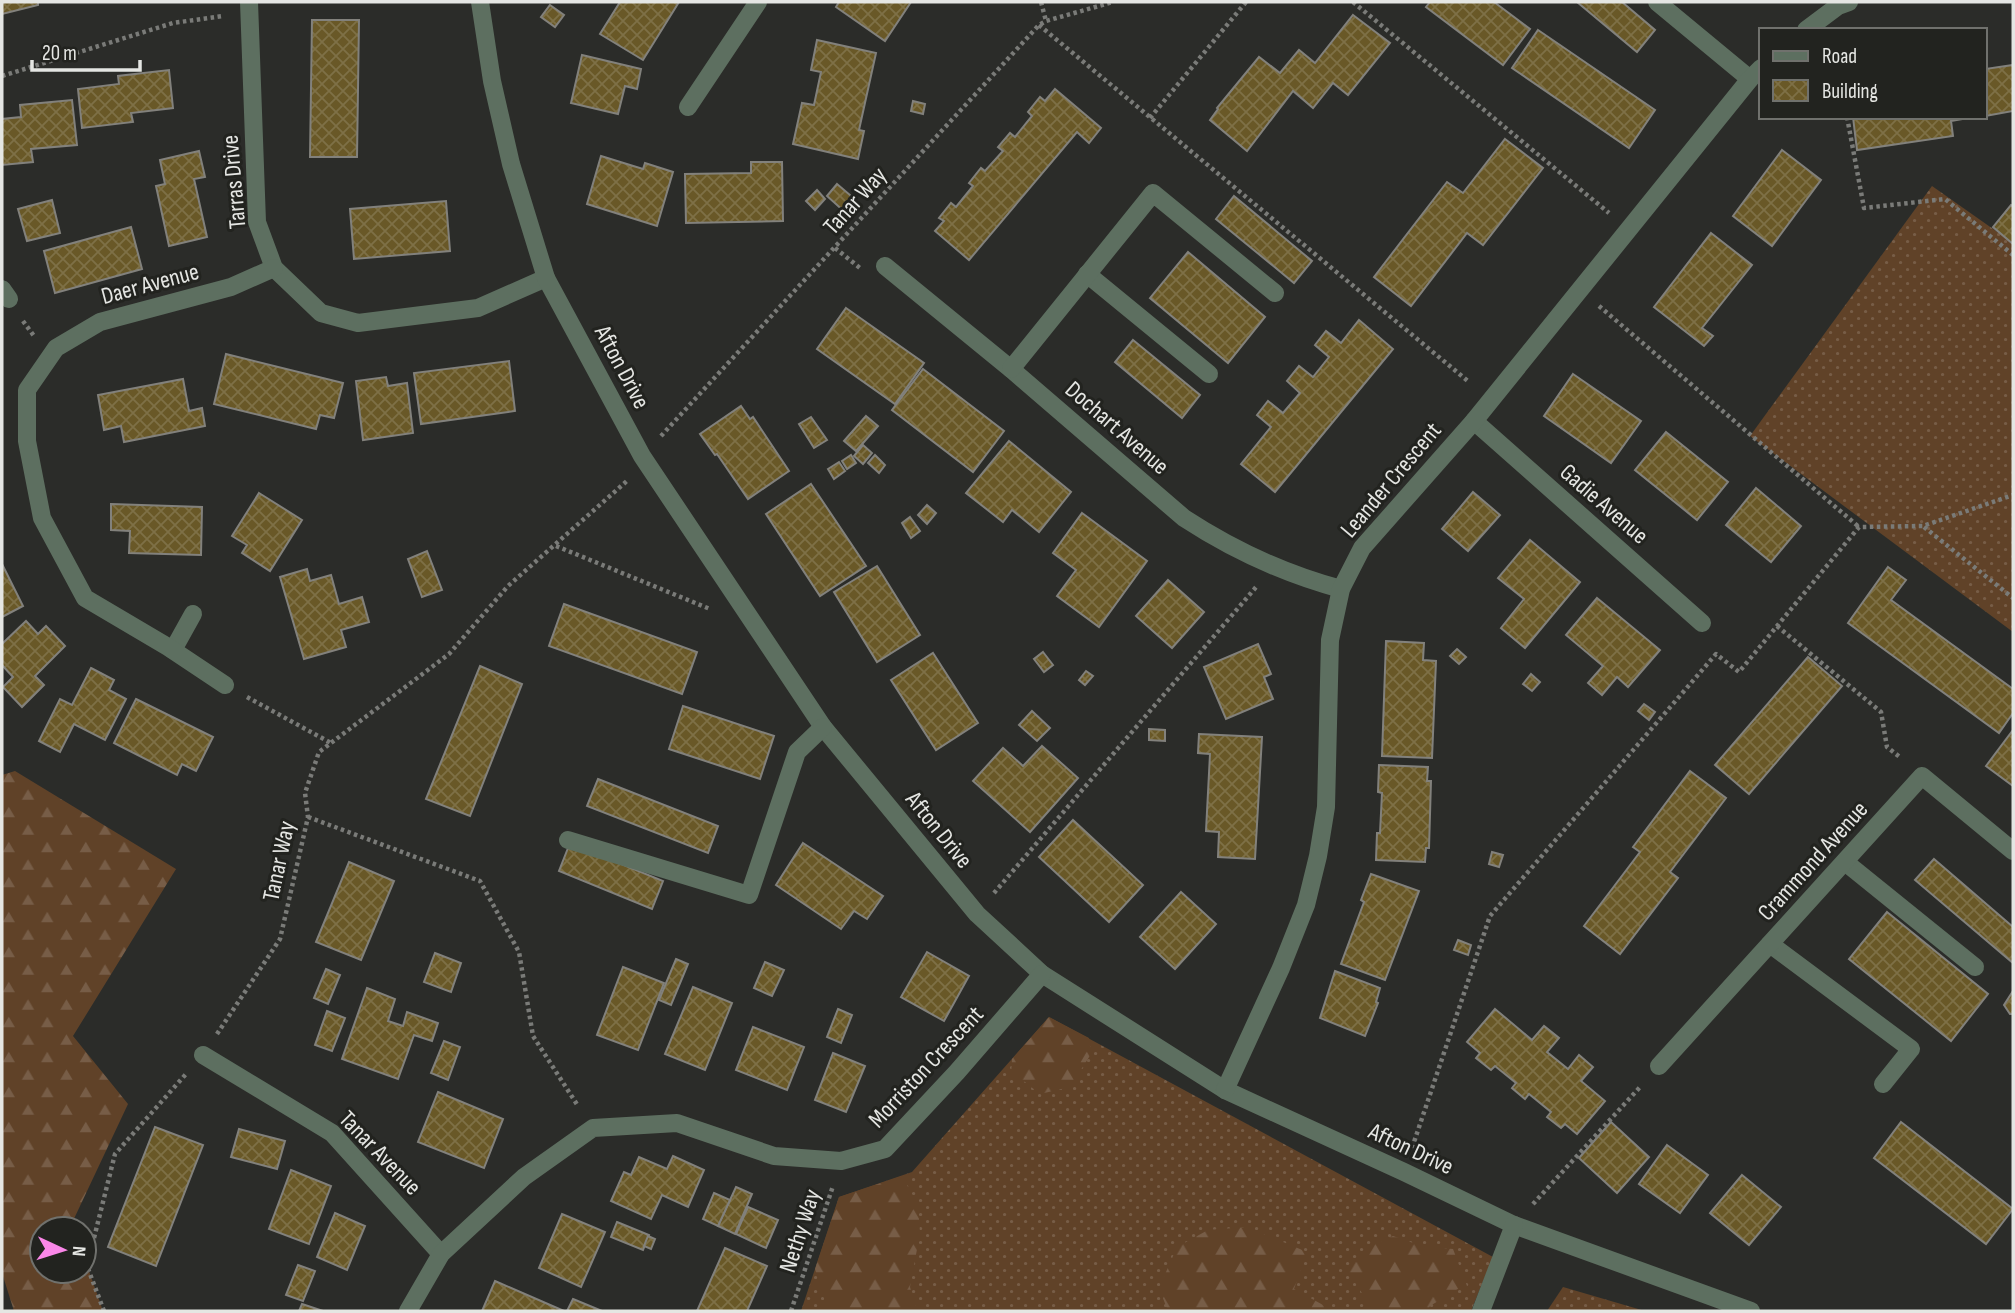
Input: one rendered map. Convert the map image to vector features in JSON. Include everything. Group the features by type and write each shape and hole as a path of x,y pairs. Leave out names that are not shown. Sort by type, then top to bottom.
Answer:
{"street":[{"name":"Afton Drive","path":"480,2 492,81 511,164 546,278 644,459 823,727 977,914 1042,974 1225,1090 1514,1225 1751,1311"},
{"path":"688,107 758,2"},
{"path":"1657,2 1755,73"},
{"path":"1809,28 1838,6 1849,2"},
{"name":"Tarras Drive","path":"249,7 257,222 274,268 321,313 358,323 478,308 546,278"},
{"name":"Leander Crescent","path":"1225,1090 1281,968 1301,917 1318,856 1326,807 1330,640 1341,589 1362,548 1474,421 1755,73"},
{"path":"1010,369 1153,193 1275,293"},
{"name":"Dochart Avenue","path":"885,265 1184,518 1215,538 1274,567 1341,589"},
{"name":"Daer Avenue","path":"225,685 173,650 85,598 42,518 27,441 27,390 56,348 100,322 232,287 274,268"},
{"path":"1087,274 1209,374"},
{"name":"Gadie Avenue","path":"1474,421 1702,623"},
{"path":"173,650 193,614"},
{"path":"568,840 749,895 797,752 823,727"},
{"path":"1922,776 2013,851"},
{"name":"Crammond Avenue","path":"1659,1066 1922,776"},
{"path":"1845,862 1975,967"},
{"path":"1770,944 1911,1049 1883,1084"},
{"name":"Morriston Crescent","path":"593,1128 677,1122 774,1156 841,1161 885,1149 957,1073 1042,974"},
{"name":"Tanar Avenue","path":"203,1055 332,1133 441,1254"},
{"path":"408,1311 441,1254 524,1177 593,1128"},
{"path":"1481,1311 1514,1225"}],"path":[{"path":"1041,2 1046,21"},
{"name":"Tanar Way","path":"104,1311 87,1266 115,1154 203,1055 280,939 308,817 305,793 319,752 449,654 508,586 556,546 644,459 1039,25 1113,2"},
{"path":"1150,118 1246,2"},
{"path":"1353,2 1629,229"},
{"path":"2,76 173,23 249,7"},
{"path":"1039,25 1491,400"},
{"path":"1847,119 1864,208 1945,199 2013,255"},
{"path":"1579,290 1859,527 1923,527 2013,495"},
{"path":"5,294 31,334 56,348"},
{"path":"1404,1172 1490,916 1716,654 1739,672 1859,527"},
{"path":"1923,527 2013,598"},
{"path":"556,546 754,627"},
{"path":"977,914 1274,567"},
{"path":"1777,626 1881,712 1887,747 1922,776"},
{"path":"225,685 331,743"},
{"path":"308,817 480,881 519,952 533,1036 593,1128"},
{"path":"1514,1225 1659,1066"},
{"name":"Nethy Way","path":"791,1311 841,1161"}],"green space":[{"path":"1932,186 2013,243 2013,632 1750,436"},
{"path":"15,771 176,869 73,1036 128,1104 76,1215 28,1215 28,1285 94,1285 103,1311 14,1311 2,1273 2,775"},
{"path":"1049,1017 1493,1257 1471,1311 801,1311 839,1197 912,1172"},
{"path":"1049,1017 1089,1038 1091,1054 1070,1087 1040,1094 1025,1082 1011,1076 1012,1059"},
{"path":"902,1176 918,1205 920,1233 910,1287 917,1311 828,1311 815,1269 839,1197"},
{"path":"1247,1227 1307,1252 1294,1289 1334,1311 1168,1311 1159,1288 1177,1247 1208,1230"},
{"path":"1393,1236 1422,1246 1453,1249 1467,1286 1430,1306 1427,1311 1358,1311 1370,1306 1348,1271 1368,1247"},
{"path":"1563,1287 1645,1311 1547,1311"}],"building":[{"path":"2,2 38,2 38,5 2,14"},
{"path":"620,2 679,2 643,60 600,34"},
{"path":"839,2 911,2 885,41 836,7"},
{"path":"1430,2 1494,2 1530,29 1503,65 1426,7"},
{"path":"1577,2 1622,2 1655,30 1637,52"},
{"path":"550,5 564,15 555,27 541,17"},
{"path":"1353,15 1390,43 1348,95 1333,83 1313,108 1293,91 1247,151 1210,120 1259,57 1280,73 1299,50 1315,63"},
{"path":"312,20 359,20 357,157 310,157"},
{"path":"1538,30 1655,110 1629,148 1512,68"},
{"path":"817,40 876,53 859,130 864,131 858,159 793,144 802,103 814,105 821,72 811,70"},
{"path":"582,55 641,69 637,89 625,86 618,114 571,103"},
{"path":"2013,65 2013,111 1987,116 1987,69"},
{"path":"169,70 173,108 131,113 133,122 82,128 78,89 119,84 118,76"},
{"path":"1055,89 1101,128 1089,143 1077,132 969,260 935,231 944,221 939,218 951,203 956,207 973,186 969,183 981,168 985,171 1003,151 998,147 1010,133 1015,137 1032,116 1028,112 1040,97 1045,101"},
{"path":"72,100 77,145 31,149 33,162 2,165 2,119 21,117 20,105"},
{"path":"913,101 925,104 923,114 911,111"},
{"path":"1853,119 1962,119 1951,121 1953,136 1857,150"},
{"path":"1505,139 1543,168 1483,245 1467,233 1411,306 1374,277 1447,182 1463,193"},
{"path":"1782,150 1821,180 1772,246 1733,216"},
{"path":"199,151 205,177 194,179 207,237 169,246 156,186 165,184 160,160"},
{"path":"601,156 643,169 645,163 673,172 657,226 587,204"},
{"path":"751,162 782,162 783,221 686,223 685,174 751,173"},
{"path":"837,184 857,201 846,213 827,196"},
{"path":"817,190 825,199 815,210 806,201"},
{"path":"1234,196 1312,261 1294,283 1216,219"},
{"path":"52,200 60,233 27,241 18,209"},
{"path":"446,201 450,251 354,259 350,209"},
{"path":"2011,205 2013,206 2013,244 1993,227"},
{"path":"131,227 142,269 55,293 44,251"},
{"path":"1711,233 1752,265 1702,328 1713,336 1704,346 1654,307"},
{"path":"1188,252 1265,317 1228,363 1150,298"},
{"path":"846,308 924,363 895,404 817,349"},
{"path":"1359,320 1393,349 1275,492 1241,464 1271,427 1257,415 1268,401 1283,413 1300,393 1287,381 1299,366 1313,377 1329,357 1315,345 1326,331 1341,343"},
{"path":"1133,340 1200,395 1182,418 1115,362"},
{"path":"226,354 343,383 334,418 320,415 316,429 214,404"},
{"path":"509,361 515,411 421,424 414,373"},
{"path":"923,369 1004,431 973,472 892,410"},
{"path":"1573,374 1641,421 1611,463 1544,416"},
{"path":"386,377 388,386 407,383 413,433 363,440 356,381"},
{"path":"183,379 189,411 202,408 205,426 124,442 121,426 104,430 98,395"},
{"path":"741,406 750,419 753,417 789,471 748,499 700,434"},
{"path":"866,416 878,426 856,451 844,441"},
{"path":"811,417 827,440 814,448 799,424"},
{"path":"1666,432 1728,482 1697,520 1635,470"},
{"path":"1009,441 1071,492 1039,532 1012,510 1003,522 966,493"},
{"path":"863,445 872,453 863,464 854,456"},
{"path":"851,455 856,463 847,469 842,461"},
{"path":"875,455 885,465 879,473 868,463"},
{"path":"839,462 845,471 834,479 828,469"},
{"path":"811,484 866,566 820,596 766,514"},
{"path":"1756,488 1801,526 1771,562 1726,525"},
{"path":"1473,492 1500,515 1468,551 1442,529"},
{"path":"259,493 302,520 270,571 242,553 247,545 232,536"},
{"path":"111,504 202,507 201,555 129,553 130,531 111,530"},
{"path":"927,505 936,513 927,524 918,515"},
{"path":"1082,513 1147,561 1099,627 1057,596 1076,570 1053,553"},
{"path":"910,517 920,531 911,538 902,523"},
{"path":"1530,540 1580,582 1525,648 1501,628 1524,599 1498,578"},
{"path":"427,551 442,590 422,597 408,559"},
{"path":"2,564 23,606 2,617"},
{"path":"877,566 920,635 877,662 834,592"},
{"path":"1888,567 1906,580 1891,600 2013,689 2013,713 1999,733 1848,623"},
{"path":"307,569 310,581 331,575 339,604 362,597 369,622 341,630 346,647 304,659 280,577"},
{"path":"1168,580 1204,612 1172,648 1136,616"},
{"path":"1597,598 1660,650 1628,687 1617,677 1602,695 1588,683 1603,666 1566,635"},
{"path":"564,604 697,652 682,694 549,646"},
{"path":"26,621 38,634 46,626 65,646 35,676 44,685 22,707 3,687 13,677 2,665 2,644"},
{"path":"1386,641 1424,643 1423,660 1436,661 1432,758 1382,756"},
{"path":"1258,644 1271,674 1264,677 1273,699 1226,719 1204,667"},
{"path":"1457,649 1466,657 1459,664 1450,656"},
{"path":"1043,652 1053,665 1044,672 1034,659"},
{"path":"933,653 978,723 936,750 891,680"},
{"path":"1808,657 1842,686 1749,794 1715,765"},
{"path":"480,666 522,684 470,816 426,799"},
{"path":"91,668 114,680 109,690 126,699 105,740 74,724 60,752 39,741 60,699 72,705"},
{"path":"1086,671 1093,676 1085,685 1079,680"},
{"path":"1531,674 1540,682 1532,691 1523,684"},
{"path":"136,699 213,737 196,771 182,764 177,775 114,743"},
{"path":"1644,704 1655,712 1649,720 1638,711"},
{"path":"683,706 774,736 760,779 669,749"},
{"path":"1032,711 1050,728 1037,741 1019,725"},
{"path":"1149,729 1165,730 1165,741 1149,740"},
{"path":"2013,730 2013,786 1986,766"},
{"path":"1199,734 1262,737 1255,859 1218,857 1219,832 1206,831 1210,754 1198,753"},
{"path":"1042,746 1078,778 1030,832 973,781 1003,748 1023,766"},
{"path":"1379,765 1428,767 1427,781 1431,781 1429,848 1426,848 1425,862 1376,860 1382,793 1378,792"},
{"path":"1690,771 1726,798 1670,872 1678,878 1620,954 1584,926 1640,852 1633,847"},
{"path":"598,779 718,826 708,853 587,806"},
{"path":"1073,820 1143,885 1109,922 1039,857"},
{"path":"570,843 663,881 652,909 559,871"},
{"path":"803,843 883,896 867,919 854,911 841,929 776,885"},
{"path":"1492,852 1503,855 1499,867 1489,864"},
{"path":"1934,859 2013,927 2013,963 1915,880"},
{"path":"349,862 394,881 361,960 316,942"},
{"path":"1371,874 1419,891 1385,980 1341,964 1364,902 1361,900"},
{"path":"1181,892 1216,924 1175,969 1140,937"},
{"path":"1887,912 1988,994 1951,1041 1849,959"},
{"path":"1458,940 1471,945 1468,955 1454,950"},
{"path":"927,952 969,976 944,1021 901,997"},
{"path":"435,953 461,963 451,992 424,982"},
{"path":"676,959 688,964 671,1005 659,1000"},
{"path":"765,962 784,970 772,996 754,988"},
{"path":"623,967 664,983 638,1050 597,1035"},
{"path":"326,969 340,975 328,1004 314,998"},
{"path":"1335,971 1380,988 1376,1002 1378,1003 1365,1036 1320,1018"},
{"path":"693,987 732,1003 705,1070 665,1054"},
{"path":"367,988 395,999 388,1021 403,1026 407,1012 438,1023 432,1041 414,1035 398,1079 342,1059"},
{"path":"2013,991 2013,1014 2010,1014 2004,1005"},
{"path":"838,1009 852,1015 841,1043 827,1037"},
{"path":"1495,1009 1532,1040 1544,1026 1559,1038 1547,1052 1568,1069 1579,1055 1593,1067 1581,1081 1605,1101 1577,1134 1565,1124 1561,1128 1547,1117 1551,1112 1529,1094 1525,1099 1512,1088 1516,1083 1495,1066 1491,1070 1476,1058 1480,1053 1467,1042"},
{"path":"327,1011 345,1018 332,1051 315,1045"},
{"path":"753,1027 804,1047 787,1090 736,1070"},
{"path":"444,1041 460,1047 448,1080 431,1073"},
{"path":"833,1053 865,1066 846,1112 815,1100"},
{"path":"438,1092 503,1119 484,1168 418,1142"},
{"path":"1611,1122 1649,1157 1617,1193 1579,1158"},
{"path":"1901,1122 2013,1209 1986,1244 1874,1158"},
{"path":"155,1127 203,1145 156,1266 108,1247"},
{"path":"239,1129 285,1141 277,1169 231,1157"},
{"path":"1667,1145 1708,1175 1680,1213 1639,1184"},
{"path":"673,1156 704,1170 688,1207 662,1195 651,1219 611,1201 624,1172 631,1175 639,1157 667,1169"},
{"path":"291,1170 331,1186 309,1244 269,1229"},
{"path":"1742,1175 1781,1207 1749,1245 1710,1213"},
{"path":"736,1187 752,1194 735,1234 718,1226"},
{"path":"714,1193 730,1200 718,1226 703,1219"},
{"path":"748,1207 778,1220 766,1248 736,1234"},
{"path":"335,1213 365,1226 347,1270 317,1257"},
{"path":"562,1214 605,1232 581,1287 539,1268"},
{"path":"617,1222 649,1235 643,1250 611,1237"},
{"path":"648,1236 655,1239 651,1249 644,1246"},
{"path":"725,1248 767,1266 747,1311 697,1311"},
{"path":"298,1265 315,1271 303,1301 286,1295"},
{"path":"495,1281 564,1311 482,1311"},
{"path":"573,1299 602,1311 567,1311"},
{"path":"302,1304 323,1311 299,1311"}]}
